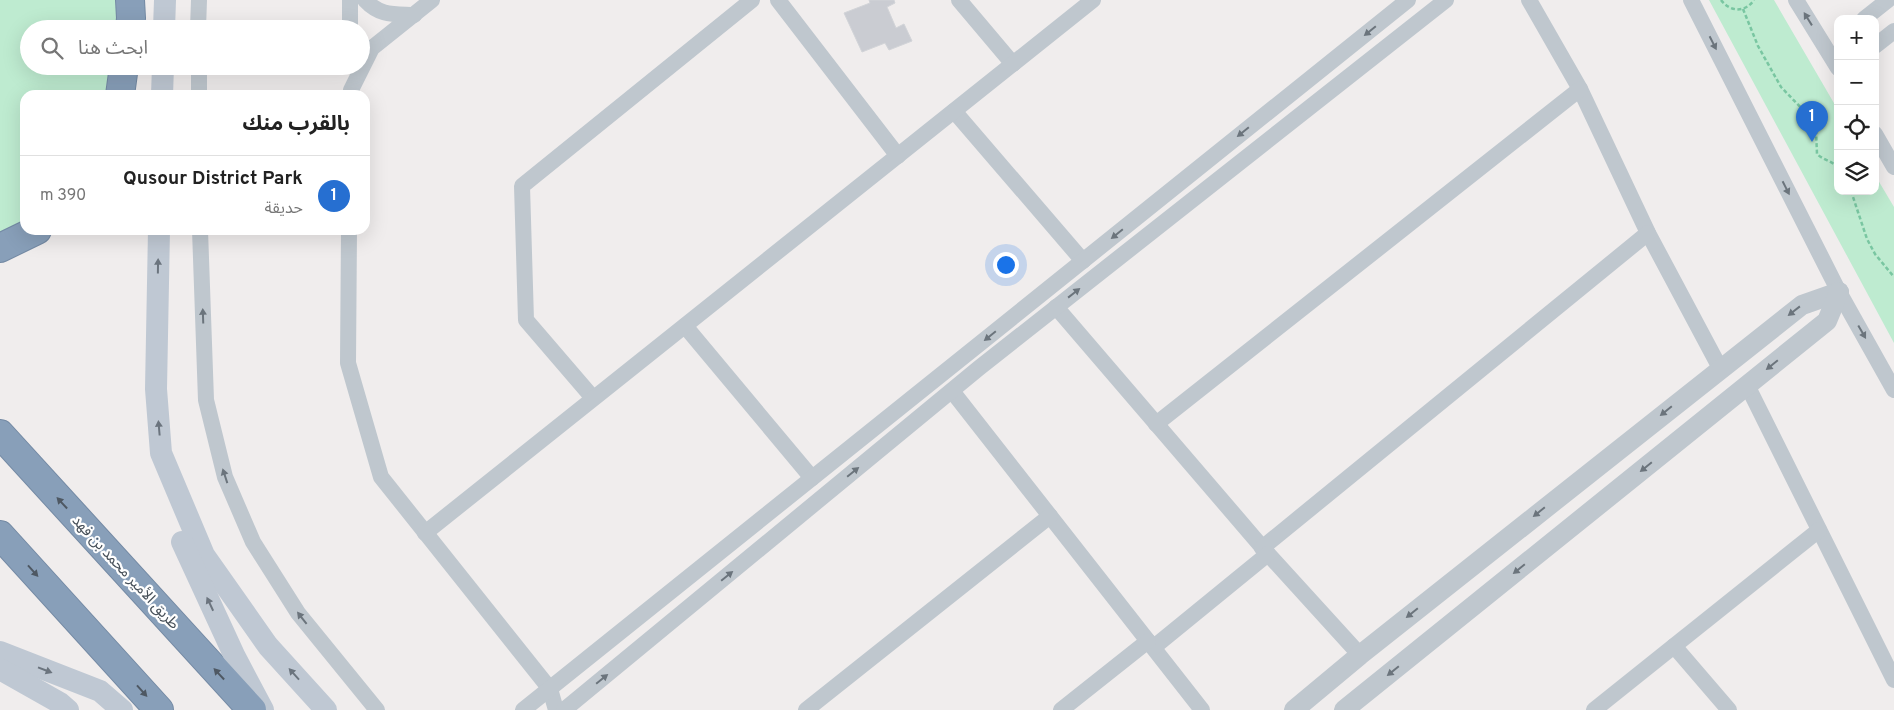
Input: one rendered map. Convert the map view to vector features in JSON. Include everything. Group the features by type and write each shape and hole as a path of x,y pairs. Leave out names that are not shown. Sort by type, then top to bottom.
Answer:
{"highway":[{"path":"130,0 131,20"},
{"path":"121,90 123,75"},
{"path":"0,248 27,235"},
{"name":"طريق الأمير محمد بن فهد","path":"0,434 252,710"},
{"path":"0,535 159,710"}],"main road":[{"path":"164,20 165,0"},
{"path":"162,90 163,75"},
{"path":"159,235 156,389 161,453 177,531 235,657 263,710"},
{"path":"161,453 204,555 268,646 326,710"},
{"path":"0,652 100,691 122,710"},
{"path":"0,669 60,703 68,710"}],"street":[{"path":"198,20 199,0"},
{"path":"350,0 350,20"},
{"path":"365,0 373,8 386,14 414,15"},
{"path":"370,52 372,48 432,0"},
{"path":"594,398 526,320 522,186 752,0"},
{"path":"778,0 898,156"},
{"path":"959,0 1013,64"},
{"path":"425,533 1093,0"},
{"path":"523,710 1408,0"},
{"path":"564,710 952,390 1446,0"},
{"path":"1529,0 1580,89 1648,234 1720,368"},
{"path":"1691,0 1839,292 1894,390"},
{"path":"1796,0 1832,45 1836,60"},
{"path":"1869,15 1888,0"},
{"path":"1879,43 1894,31"},
{"path":"198,75 199,90"},
{"path":"350,75 351,90"},
{"path":"352,90 359,75"},
{"path":"1156,424 1580,89"},
{"path":"954,111 1083,261"},
{"path":"1879,141 1894,167"},
{"path":"1061,710 1151,644 1648,234"},
{"path":"200,235 206,400 224,477 253,542 298,613 377,710"},
{"path":"349,235 348,363 381,478 550,688 556,710"},
{"path":"1294,710 1360,654 1802,305 1839,292"},
{"path":"1356,706 1827,321 1839,292"},
{"path":"1056,307 1265,551 1360,654"},
{"path":"685,326 812,478"},
{"path":"1747,385 1894,680"},
{"path":"952,390 1202,710"},
{"path":"806,710 1050,516"},
{"path":"1594,710 1819,530"},
{"path":"1674,646 1728,710"}],"path":[{"path":"1721,0 1731,8 1743,9 1754,0"},
{"path":"1743,9 1758,46 1781,87 1808,116 1816,130 1817,154 1824,160 1834,164"},
{"path":"1852,195 1866,239 1875,254 1894,277"}],"green space":[{"path":"0,0 117,0 118,20 20,20 20,75 108,75 106,90 20,90 20,224 0,234"},
{"path":"1709,0 1774,0 1834,103 1834,195 1879,195 1879,182 1894,207 1894,343"}],"building":[{"path":"869,0 894,0 895,3 887,7 896,28 904,24 912,41 889,50 885,43 862,52 844,13 870,3"}],"place":[{"name":"Qusour District Park","path":"1812,142"}]}
